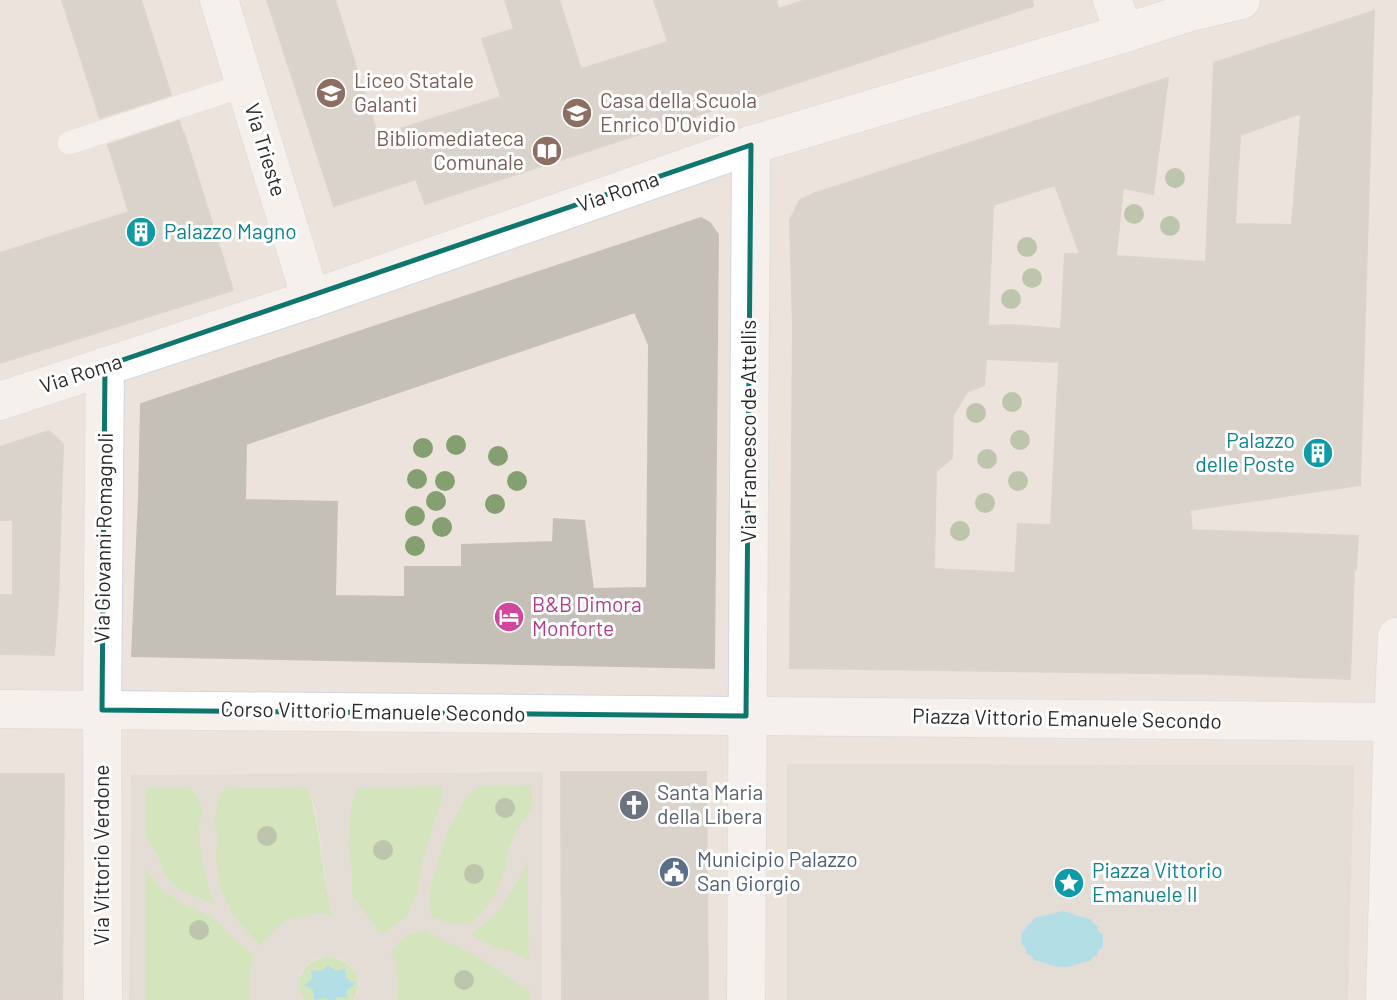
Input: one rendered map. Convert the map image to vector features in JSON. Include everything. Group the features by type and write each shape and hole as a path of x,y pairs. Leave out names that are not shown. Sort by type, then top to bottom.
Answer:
{"street":[{"name":"Via Trieste","path":"219,0 312,299"},
{"name":"Via Roma","path":"0,401 312,299 1119,17 1241,0"},
{"name":"Via Francesco de Attellis","path":"746,716 751,145"},
{"name":"Via Giovanni Romagnoli","path":"102,710 105,366"},
{"path":"1385,1000 1397,637"},
{"name":"Corso Vittorio Emanuele Secondo","path":"0,709 746,716"},
{"name":"Via Vittorio Verdone","path":"102,710 103,1000"},
{"name":"Piazza Vittorio Emanuele Secondo","path":"746,716 1395,722"},
{"path":"746,716 746,1000"}],"lane":[{"path":"69,143 246,85"}],"highlighted area":[{"path":"751,145 746,716 102,710 105,366"}],"green space":[{"path":"532,785 533,809 509,847 497,892 486,909 470,924 450,924 431,917 428,897 446,833 468,793 480,786"},
{"path":"441,786 443,796 424,857 417,894 407,917 381,935 352,896 348,848 350,812 357,787"},
{"path":"188,787 195,793 204,811 199,826 201,850 210,893 219,908 190,896 175,886 165,876 158,856 146,836 146,788"},
{"path":"308,787 333,916 264,941 260,947 230,911 220,887 215,857 217,838 214,821 219,794 227,788"},
{"path":"528,859 529,962 514,952 496,948 470,935 494,915 515,885"},
{"path":"145,867 163,891 216,919 254,955 249,978 250,1000 145,1000"},
{"path":"425,930 478,957 529,988 529,1000 396,1000 398,980 390,952 407,934"},
{"path":"327,956 343,961 354,971 358,984 353,1000 335,1000 337,997 313,990 328,1000 304,1000 299,985 302,972 312,962"}],"shaded area":[{"name":"Piazza Vittorio Emanuele II","path":"787,764 1354,765 1348,1000 787,1000"},
{"path":"543,772 542,1000 529,1000 529,988 519,985 464,949 425,930 407,934 391,952 398,980 396,1000 353,1000 358,993 359,981 354,970 346,962 327,956 307,965 300,974 299,986 304,1000 250,1000 249,978 254,955 216,919 163,891 146,868 145,1000 129,1000 131,775","holes":["532,785 533,809 518,828 509,847 497,892 486,909 470,924 450,924 431,917 428,897 446,833 468,793 481,786","441,786 443,796 424,857 417,894 407,917 381,935 352,896 348,848 350,812 357,787","308,787 315,808 333,916 318,913 287,920 275,929 260,947 230,911 220,887 215,857 217,838 214,821 219,795 227,788","146,788 188,788 195,793 204,811 199,826 201,850 210,893 217,908 175,886 165,876 158,856 146,836","528,861 528,962 514,952 496,948 470,935 494,915 515,885"]}],"water":[{"path":"1063,911 1091,919 1103,935 1103,947 1090,961 1069,967 1034,960 1022,945 1021,933 1034,918"},
{"path":"328,965 336,971 345,969 346,978 355,984 347,990 347,998 314,1000 313,990 304,985 312,979 311,970 322,971"}],"building":[{"path":"62,0 141,0 171,95 100,118"},
{"name":"Casa della Scuola Enrico D'Ovidio","path":"267,0 335,0 378,136 501,97 482,39 514,29 505,0 559,0 581,69 668,42 654,0 776,0 778,9 806,0 1032,0 1033,6 425,204 416,179 334,206"},
{"path":"1374,11 1360,485 1190,510 1192,530 1358,536 1354,569 1350,679 1214,674 790,668 793,329 790,220 800,200 1168,78 1153,194 1123,188 1116,256 1206,262 1214,63","holes":["1301,113 1292,225 1235,224 1240,135","1055,185 1080,254 1065,254 1061,329 988,326 993,205","986,359 1059,362 1051,525 1018,524 1015,573 934,569 936,471 952,458 953,415 967,392 984,385"]},
{"name":"Palazzo Magno","path":"179,121 233,290 0,363 0,253 129,212 108,145"},
{"path":"701,218 710,223 718,235 714,668 132,656 141,404","holes":["635,312 649,345 647,588 593,589 584,521 554,519 553,542 462,545 462,567 405,567 405,597 335,596 337,502 245,500 246,444"]},
{"path":"49,431 63,444 54,655 0,654 0,595 13,595 13,520 0,520 0,447"},
{"name":"Municipio Palazzo San Giorgio","path":"561,772 706,772 708,1000 562,1000"},
{"path":"0,774 64,774 62,1000 0,1000"}],"place":[{"name":"Liceo Statale Galanti","path":"331,93"},
{"name":"Casa della Scuola Enrico D'Ovidio","path":"577,113"},
{"name":"Bibliomediateca Comunale","path":"547,151"},
{"name":"Palazzo Magno","path":"141,232"},
{"name":"Palazzo delle Poste","path":"1318,453"},
{"name":"B&B Dimora Monforte","path":"509,617"},
{"name":"Santa Maria della Libera","path":"634,805"},
{"name":"Municipio Palazzo San Giorgio","path":"674,872"},
{"name":"Piazza Vittorio Emanuele II","path":"1069,883"}]}
